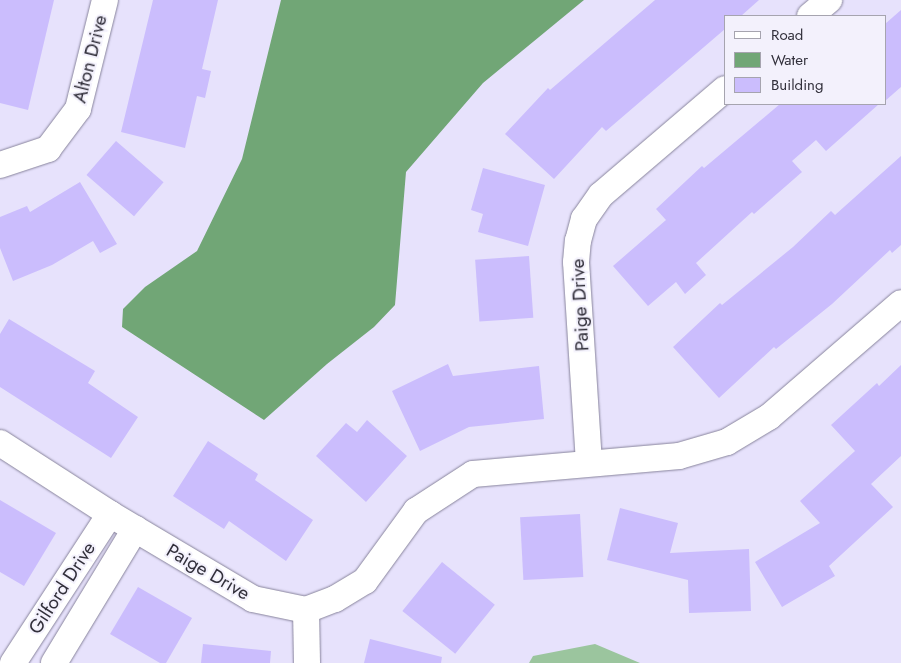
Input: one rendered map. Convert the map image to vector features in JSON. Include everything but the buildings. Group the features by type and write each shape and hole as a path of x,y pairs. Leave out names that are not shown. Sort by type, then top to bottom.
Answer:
{"street":[{"name":"Alton Drive","path":"0,165 48,149 78,109 105,0"},
{"path":"811,15 829,0"},
{"name":"Paige Drive","path":"589,463 576,262 578,241 584,220 601,195 724,90"},
{"path":"307,663 306,610 336,599 365,581 416,512 473,474 679,456 728,442 769,417 901,303"},
{"name":"Paige Drive","path":"0,443 110,514 253,599 306,610"},
{"name":"Gilford Drive","path":"13,663 110,514"},
{"name":"Gilford Drive","path":"54,663 135,529"}],"shaded area":[{"path":"595,644 640,663 529,663 533,656"}],"water":[{"path":"281,0 584,0 483,83 406,172 395,305 374,327 327,364 264,420 122,327 123,309 145,287 197,251 242,159"}]}
